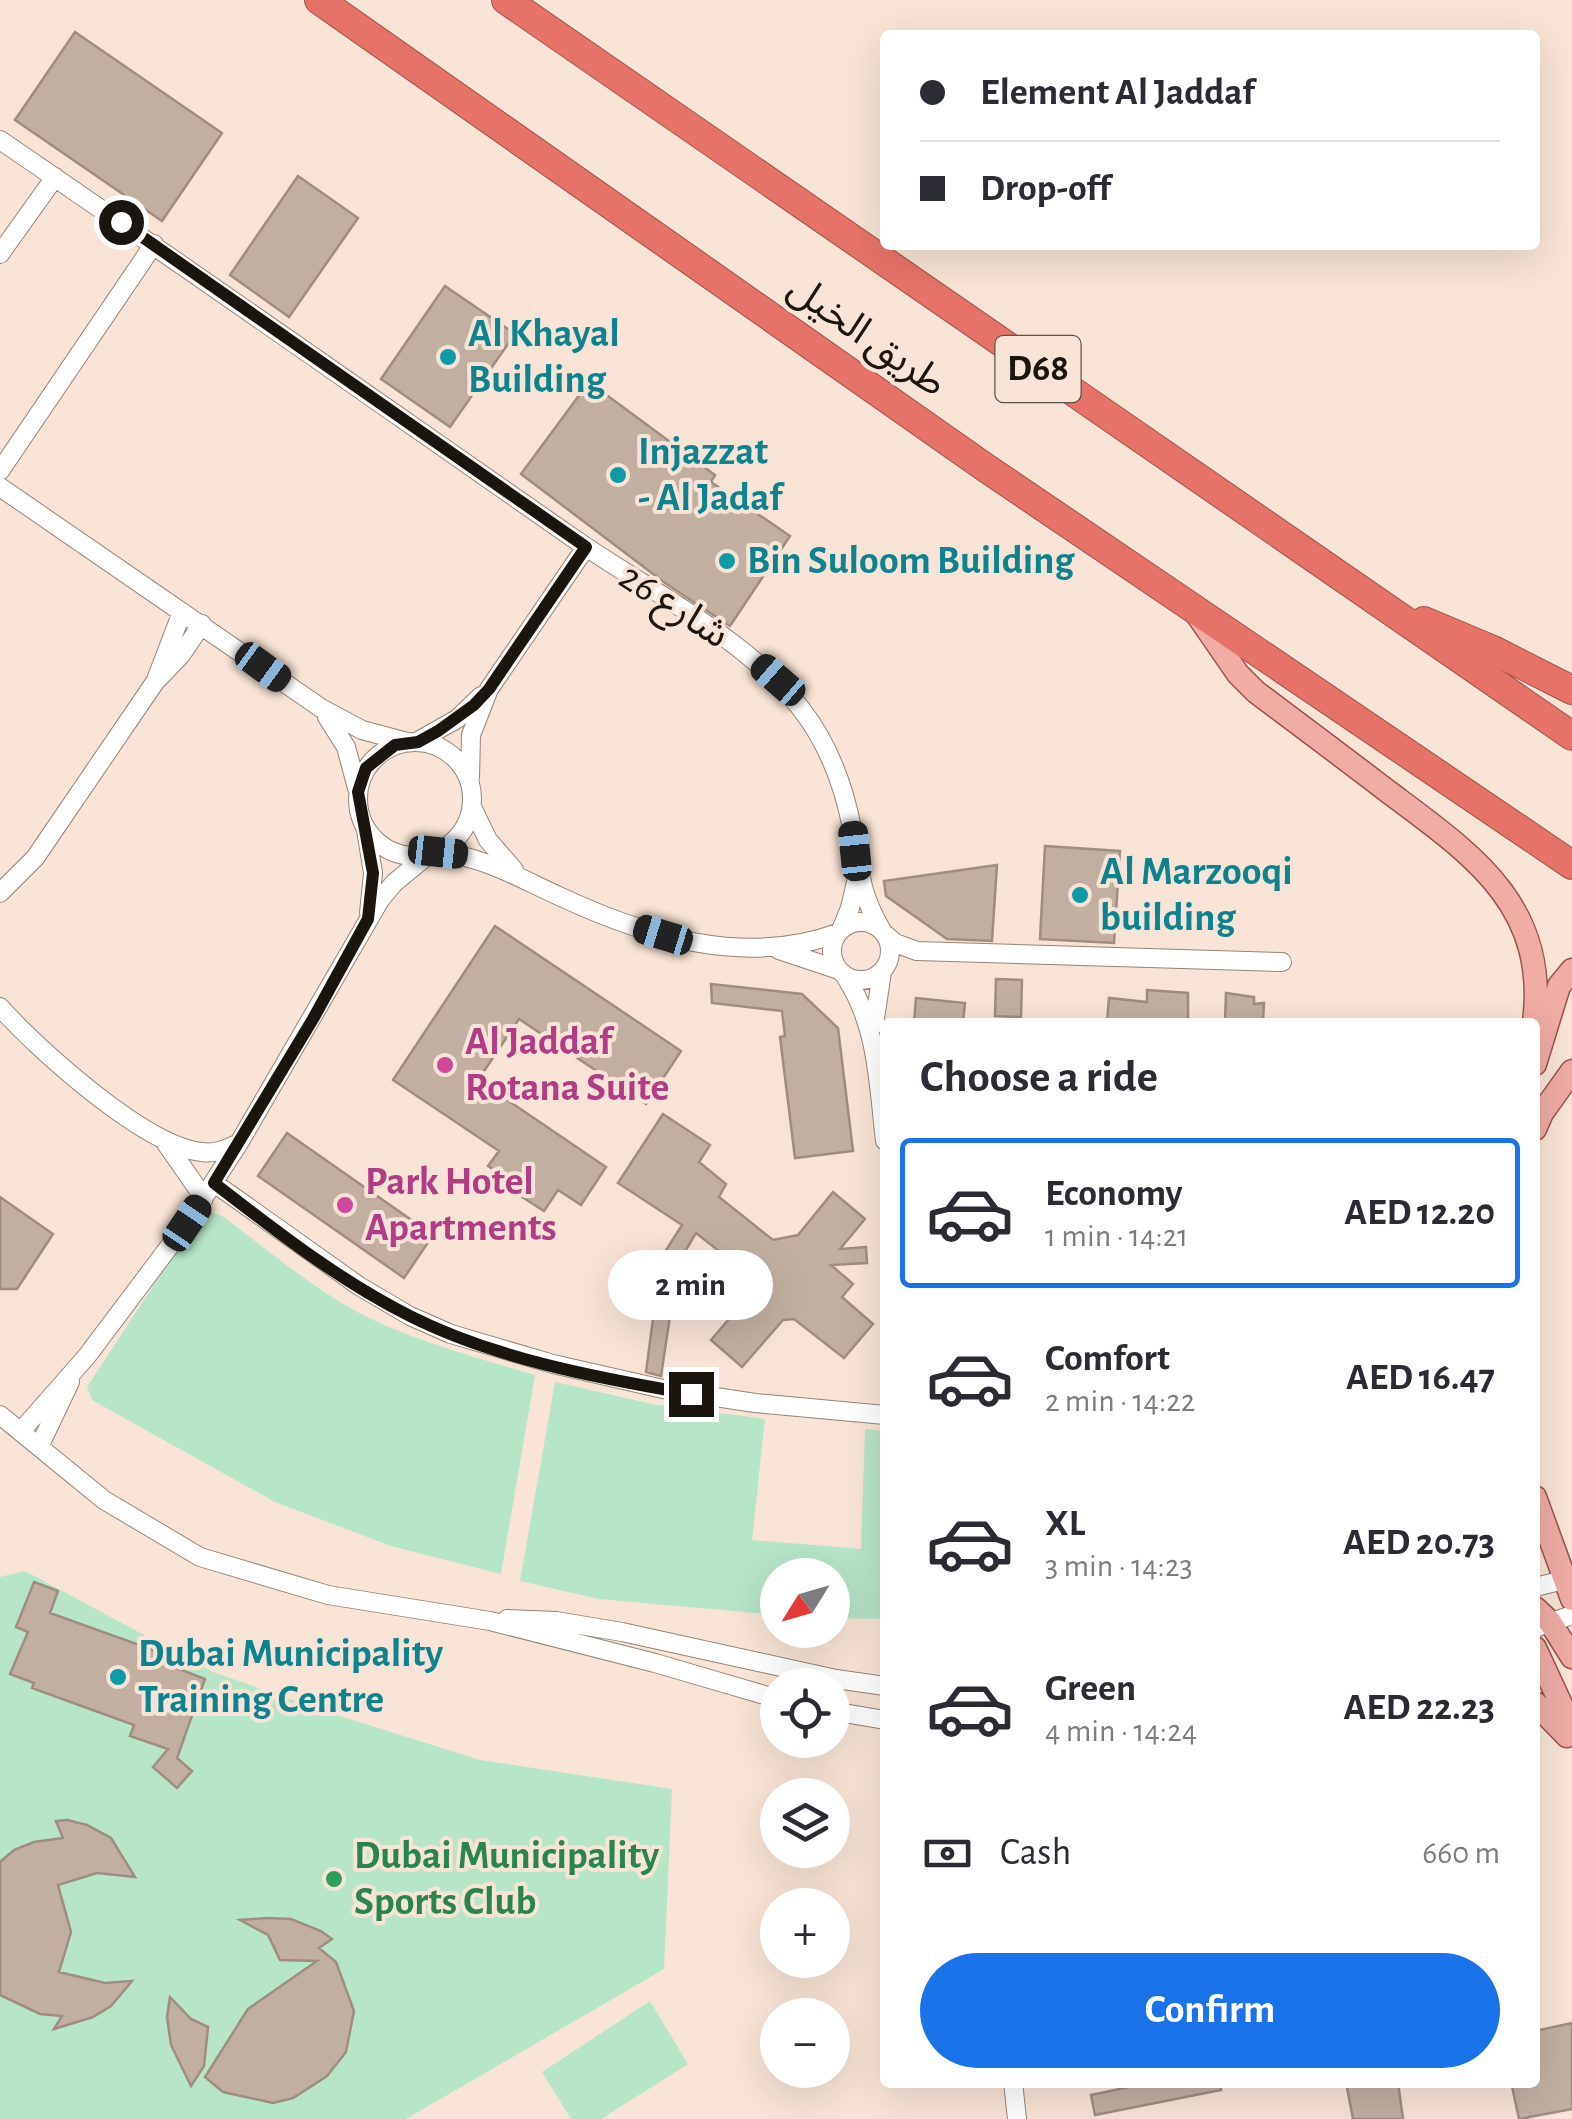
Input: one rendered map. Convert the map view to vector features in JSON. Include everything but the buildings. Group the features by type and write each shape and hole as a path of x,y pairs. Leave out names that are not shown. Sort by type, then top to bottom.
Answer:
{"highway":[{"name":"طريق الخيل","path":"320,0 986,468 1572,865"},
{"name":"طريق الخيل","path":"506,0 1572,736"},
{"path":"1383,606 1493,650 1572,690"}],"main road":[{"path":"1190,605 1256,692 1459,844 1491,877 1512,903 1526,933 1536,980 1534,1018"},
{"path":"1540,1048 1559,986 1572,970"},
{"path":"1540,1118 1555,1080 1572,1053"},
{"path":"1540,1119 1572,1071"},
{"path":"1540,1511 1568,1590"},
{"path":"1548,1618 1572,1657"},
{"path":"1540,1659 1572,1728"},
{"path":"1540,1708 1572,1741"}],"street":[{"name":"شارع 26","path":"0,140 586,547 746,653 778,680 805,714 832,763 853,830 857,872 854,896 839,931"},
{"path":"0,254 55,177"},
{"path":"0,471 154,244"},
{"path":"0,486 320,708 362,730 451,754 470,784"},
{"path":"358,792 366,768 374,759 395,745 412,742 457,719 489,689 586,547"},
{"path":"155,682 182,612"},
{"path":"2,894 44,847 155,682 181,655 202,624"},
{"path":"489,689 471,735 472,808 499,854 526,880"},
{"path":"320,708 346,747 358,792 373,873 368,919"},
{"path":"22,1430 73,1372 209,1191 368,919 394,883 457,838 472,808"},
{"path":"365,828 393,852 483,860 591,911 663,935 738,948 774,949 865,922 905,948 1282,962"},
{"name":"شارع 26","path":"857,872 884,932"},
{"path":"839,931 832,948 862,1004 873,1036 880,1097"},
{"path":"873,1036 890,950 884,932"},
{"path":"774,949 868,980 929,950"},
{"path":"0,1007 61,1068 165,1142 209,1191 410,1316 451,1334 553,1364 663,1389 755,1404 880,1416"},
{"path":"165,1142 202,1152 222,1151 240,1143"},
{"path":"40,1445 73,1372"},
{"path":"0,1414 104,1500 200,1557 328,1595 490,1620 760,1694"},
{"path":"1540,1587 1568,1590"},
{"path":"490,1620 556,1621 690,1644 836,1679 880,1685"},
{"path":"850,1714 880,1719"},
{"path":"1013,2088 1016,2119"}],"green space":[{"path":"209,1212 221,1215 310,1283 367,1317 429,1342 535,1375 501,1574 391,1546 275,1502 92,1400 87,1387 197,1219"},
{"path":"555,1382 652,1404 765,1419 752,1540 861,1549 865,1429 880,1431 880,1619 850,1618 850,1558 760,1558 760,1613 599,1599 520,1581"},
{"name":"Dubai Municipality Sports Club","path":"25,1571 213,1672 324,1711 480,1760 672,1789 664,1969 406,2119 0,2119 0,1577"},
{"path":"650,2001 688,2064 601,2119 571,2119 542,2072"}],"place":[{"name":"Al Khayal Building","path":"448,357"},
{"name":"Injazzat - Al Jadaf","path":"618,475"},
{"name":"Bin Suloom Building","path":"727,561"},
{"name":"Al Marzooqi building","path":"1080,895"},
{"name":"Al Jaddaf Rotana Suite","path":"445,1065"},
{"name":"Park Hotel Apartments","path":"345,1205"},
{"name":"Dubai Municipality Training Centre","path":"118,1677"},
{"name":"Dubai Municipality Sports Club","path":"334,1879"}],"route":[{"path":"121,222 586,547 474,705 418,742 384,751 366,768 358,804 371,850 368,919 214,1183 310,1254 410,1316 451,1334 527,1357 691,1394"}]}
